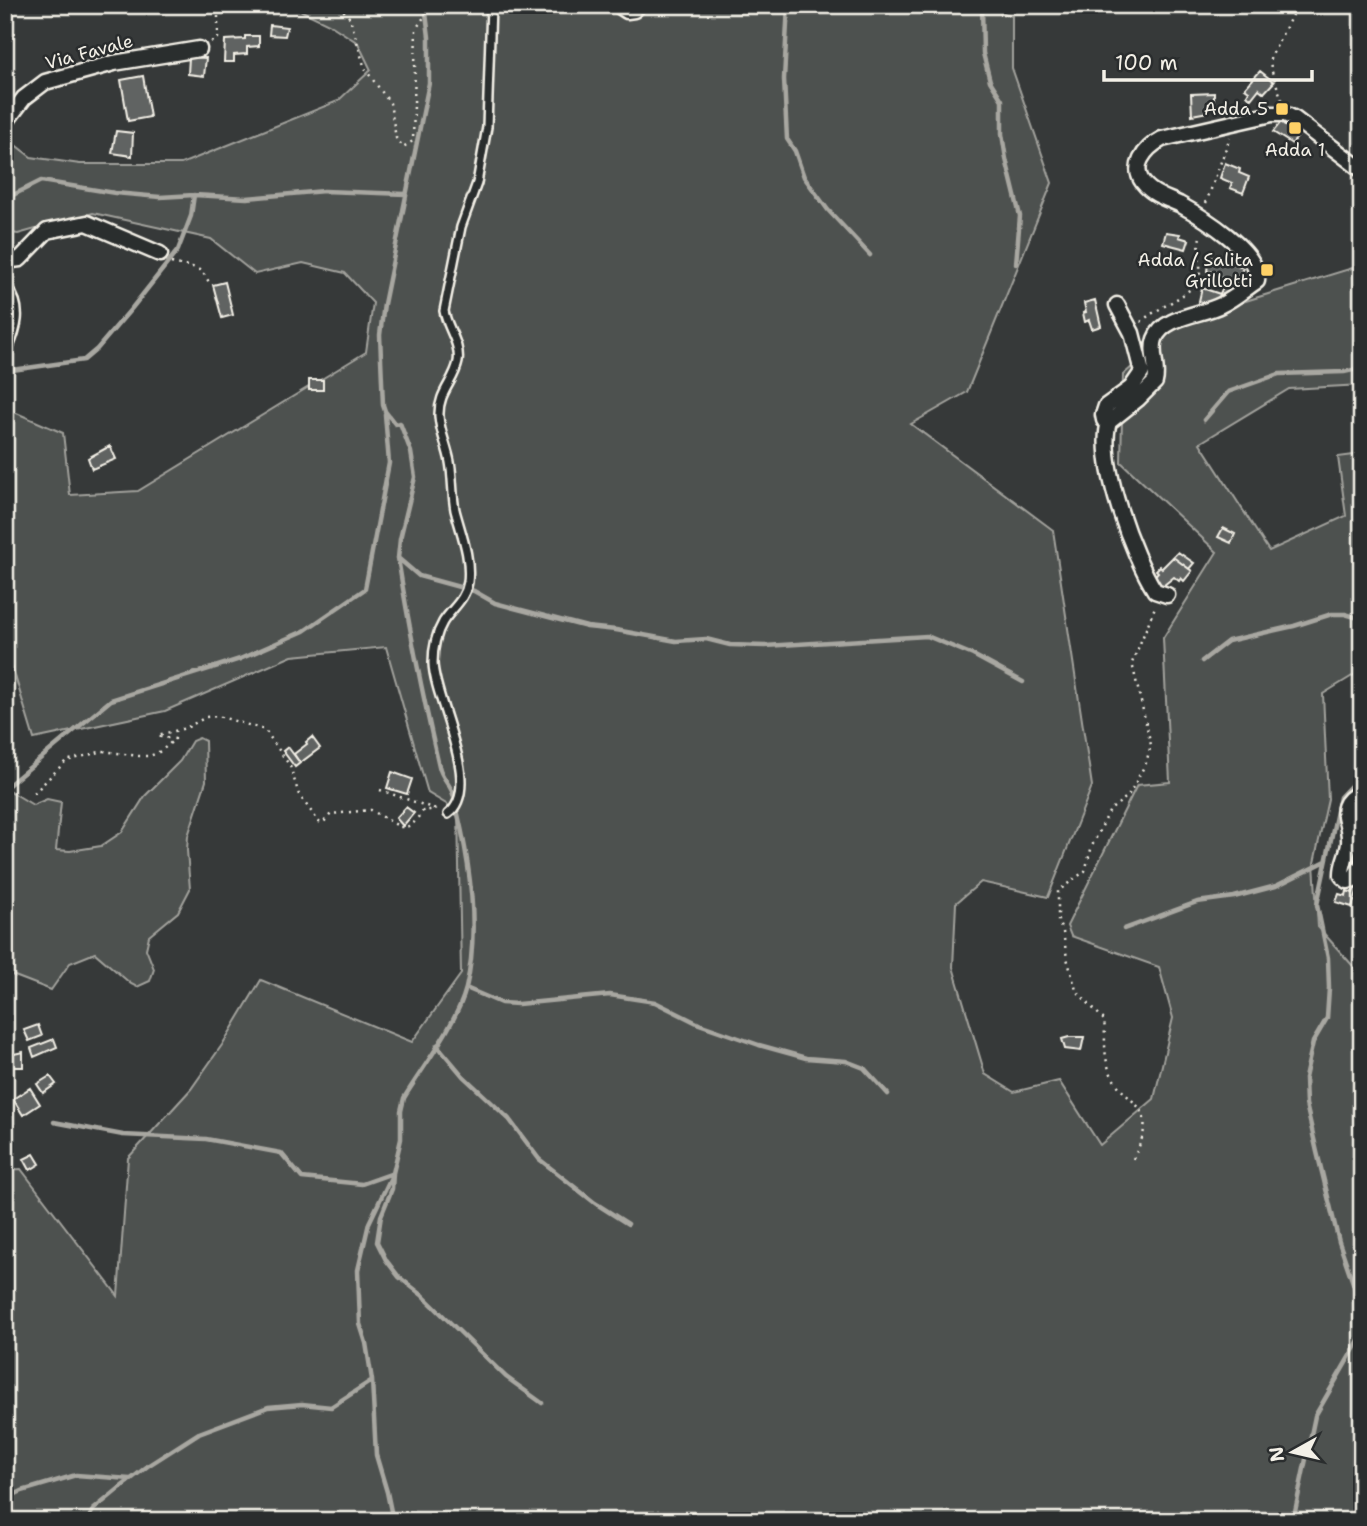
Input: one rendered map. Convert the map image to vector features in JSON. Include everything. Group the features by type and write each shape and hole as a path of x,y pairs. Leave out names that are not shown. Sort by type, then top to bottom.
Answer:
{"street":[{"path":"618,5 627,11 634,10 639,5"},
{"name":"Via Favale","path":"5,123 24,98 45,82 151,55 199,49"},
{"path":"1163,594 1152,587 1134,548 1117,497 1106,440 1109,422 1155,382 1154,345 1155,338 1162,329 1219,306 1256,281 1257,276 1251,259 1228,236 1144,184 1139,166 1143,153 1153,144 1170,136 1272,114 1292,117 1362,170"},
{"path":"5,261 20,259 47,231 87,223 160,254"},
{"path":"5,290 13,305 15,322 5,348"},
{"path":"1109,422 1104,420 1103,415 1106,406 1132,388 1142,372 1132,333 1116,305"},
{"path":"1362,792 1349,798 1344,807 1349,843 1342,876 1348,881 1352,880 1362,865"}],"lane":[{"path":"448,814 458,802 462,791 461,778 454,741 435,682 434,648 443,621 464,595 468,581 463,533 455,510 450,461 439,416 439,401 458,363 458,353 444,311 461,227 477,183 487,127 491,5"}],"path":[{"path":"199,49 218,38 218,8 234,5"},
{"path":"339,5 350,18 365,69 390,103 396,138 402,147 413,141 416,29 432,5"},
{"path":"1292,117 1291,109 1278,93 1270,59 1297,5"},
{"path":"160,254 173,264 196,268 207,277 211,285"},
{"path":"1132,333 1151,312 1174,299"},
{"path":"1133,1159 1145,1130 1143,1115 1109,1070 1105,1053 1104,1020 1076,990 1063,932 1058,922 1058,891 1085,871 1092,846 1110,810 1128,796 1146,762 1151,744 1132,663 1163,594"},
{"path":"34,793 66,761 103,751 150,755 161,751 175,739 158,735 186,728 206,717 218,716 265,730 290,766 299,796 319,822 323,823 331,814 371,810 400,827 406,827 417,821 423,811 436,809 380,790"}],"shaded area":[{"path":"222,5 981,5 1012,16 1012,68 1052,183 967,392 911,424 1053,530 1092,786 1048,897 981,882 956,903 953,967 985,1074 1014,1092 1059,1081 1100,1145 1154,1099 1173,1018 1159,967 1071,936 1067,926 1137,785 1170,782 1163,638 1217,552 1121,462 1123,375 1184,320 1362,265 1362,385 1289,389 1200,443 1269,551 1346,516 1338,457 1362,454 1362,670 1323,694 1328,799 1314,863 1318,927 1362,976 1362,1521 5,1521 5,1170 21,1169 118,1296 128,1158 191,1089 222,1045 261,980 412,1042 461,974 458,811 428,793 386,647 292,656 165,711 34,739 12,666 5,670 5,408 63,433 70,495 138,491 366,352 373,303 345,273 303,263 255,274 211,239 93,213 18,234 5,232 5,137 31,157 80,164 181,164 338,101 371,70 358,43 329,24 298,9"},
{"path":"199,738 205,741 206,781 188,836 190,889 178,912 149,936 146,949 154,969 150,981 137,987 131,984 95,953 70,963 51,990 12,975 5,980 5,788 33,805 47,799 61,802 56,850 70,851 101,846 122,832 145,796 180,761 192,741"}],"building":[{"path":"270,25 287,27 285,36 269,35"},
{"path":"245,36 259,36 259,46 247,47 247,54 234,55 234,62 224,62 225,40 245,39"},
{"path":"189,57 206,58 204,76 188,74"},
{"path":"1260,71 1274,82 1264,93 1259,89 1251,99 1245,88"},
{"path":"143,76 150,117 128,121 121,80"},
{"path":"1214,93 1214,105 1208,105 1208,112 1192,115 1191,94"},
{"path":"1281,122 1298,136 1292,144 1273,132"},
{"path":"116,131 133,133 132,156 112,153"},
{"path":"1225,163 1240,169 1239,173 1249,177 1243,193 1230,188 1232,183 1220,178"},
{"path":"1166,232 1180,234 1179,237 1189,240 1186,249 1163,243"},
{"path":"1209,257 1227,260 1243,268 1228,296 1220,294 1224,284 1219,273 1207,271"},
{"path":"225,282 233,315 222,318 213,285"},
{"path":"1202,288 1220,294 1216,306 1199,301"},
{"path":"1095,300 1101,326 1092,329 1089,320 1085,322 1084,303"},
{"path":"309,380 323,380 323,390 309,390"},
{"path":"110,446 116,459 92,469 88,458"},
{"path":"1223,528 1235,534 1231,543 1218,537"},
{"path":"1178,552 1194,563 1189,569 1173,557"},
{"path":"1173,557 1192,571 1184,581 1174,577 1159,589 1152,579 1158,572 1156,570"},
{"path":"312,737 320,748 300,763 294,754"},
{"path":"288,747 300,763 295,767 283,751"},
{"path":"392,772 412,779 407,794 387,788"},
{"path":"406,807 414,813 403,826 396,818"},
{"path":"1355,888 1358,889 1352,907 1336,902 1339,894 1346,896 1347,891 1353,893"},
{"path":"38,1025 42,1036 29,1041 24,1030"},
{"path":"1084,1037 1081,1051 1065,1049 1062,1039"},
{"path":"54,1039 57,1047 34,1057 31,1048"},
{"path":"23,1052 23,1067 9,1067 9,1055"},
{"path":"50,1076 56,1084 43,1093 37,1084"},
{"path":"30,1088 40,1104 23,1115 13,1099"},
{"path":"34,1154 40,1164 30,1170 24,1159"}],"waterway":[{"path":"393,1521 376,1455 372,1380 360,1324 358,1270 369,1223 393,1173 401,1139 404,1098 462,1002 473,940 471,891 464,841 453,794 439,766 398,558 415,477 411,452 400,423 395,424 383,405 380,335 384,304 429,83 429,37 425,5"},
{"path":"788,5 784,79 787,139 795,151 804,177 828,210 870,255"},
{"path":"982,5 983,53 990,81 1002,100 1002,134 1020,216 1016,264"},
{"path":"5,199 41,181 160,197 194,195 247,198 324,191 406,194"},
{"path":"5,371 84,360 97,349 178,250 191,216 194,195"},
{"path":"1204,420 1228,392 1279,374 1344,372 1362,368"},
{"path":"5,788 111,700 240,659 304,631 365,589 389,463 385,414"},
{"path":"398,558 419,576 474,591 495,603 587,627 676,641 706,639 730,645 765,646 927,636 973,655 1023,682"},
{"path":"1202,661 1228,641 1332,614 1345,614 1362,619"},
{"path":"1362,774 1340,797 1317,905 1328,958 1327,1018 1313,1042 1305,1078 1306,1104 1339,1242 1362,1309"},
{"path":"1124,929 1197,902 1234,897 1276,886 1326,861"},
{"path":"466,988 501,1003 518,1004 610,995 655,1002 699,1024 759,1045 806,1058 846,1061 864,1068 888,1094"},
{"path":"437,1045 463,1076 509,1119 539,1159 595,1203 628,1224"},
{"path":"54,1122 123,1135 206,1139 281,1153 302,1178 362,1184 393,1173 392,1189 381,1216 377,1242 386,1260 399,1277 422,1295 506,1377 542,1403"},
{"path":"1293,1521 1315,1416 1362,1335"},
{"path":"87,1521 93,1510 149,1465 199,1433 268,1407 302,1404 331,1407 371,1381"},
{"path":"5,1499 22,1491 76,1475 130,1479"}],"place":[{"name":"Adda 5","path":"1282,109"},
{"name":"Adda 1","path":"1295,128"},
{"name":"Adda / Salita Grillotti","path":"1267,270"}]}
